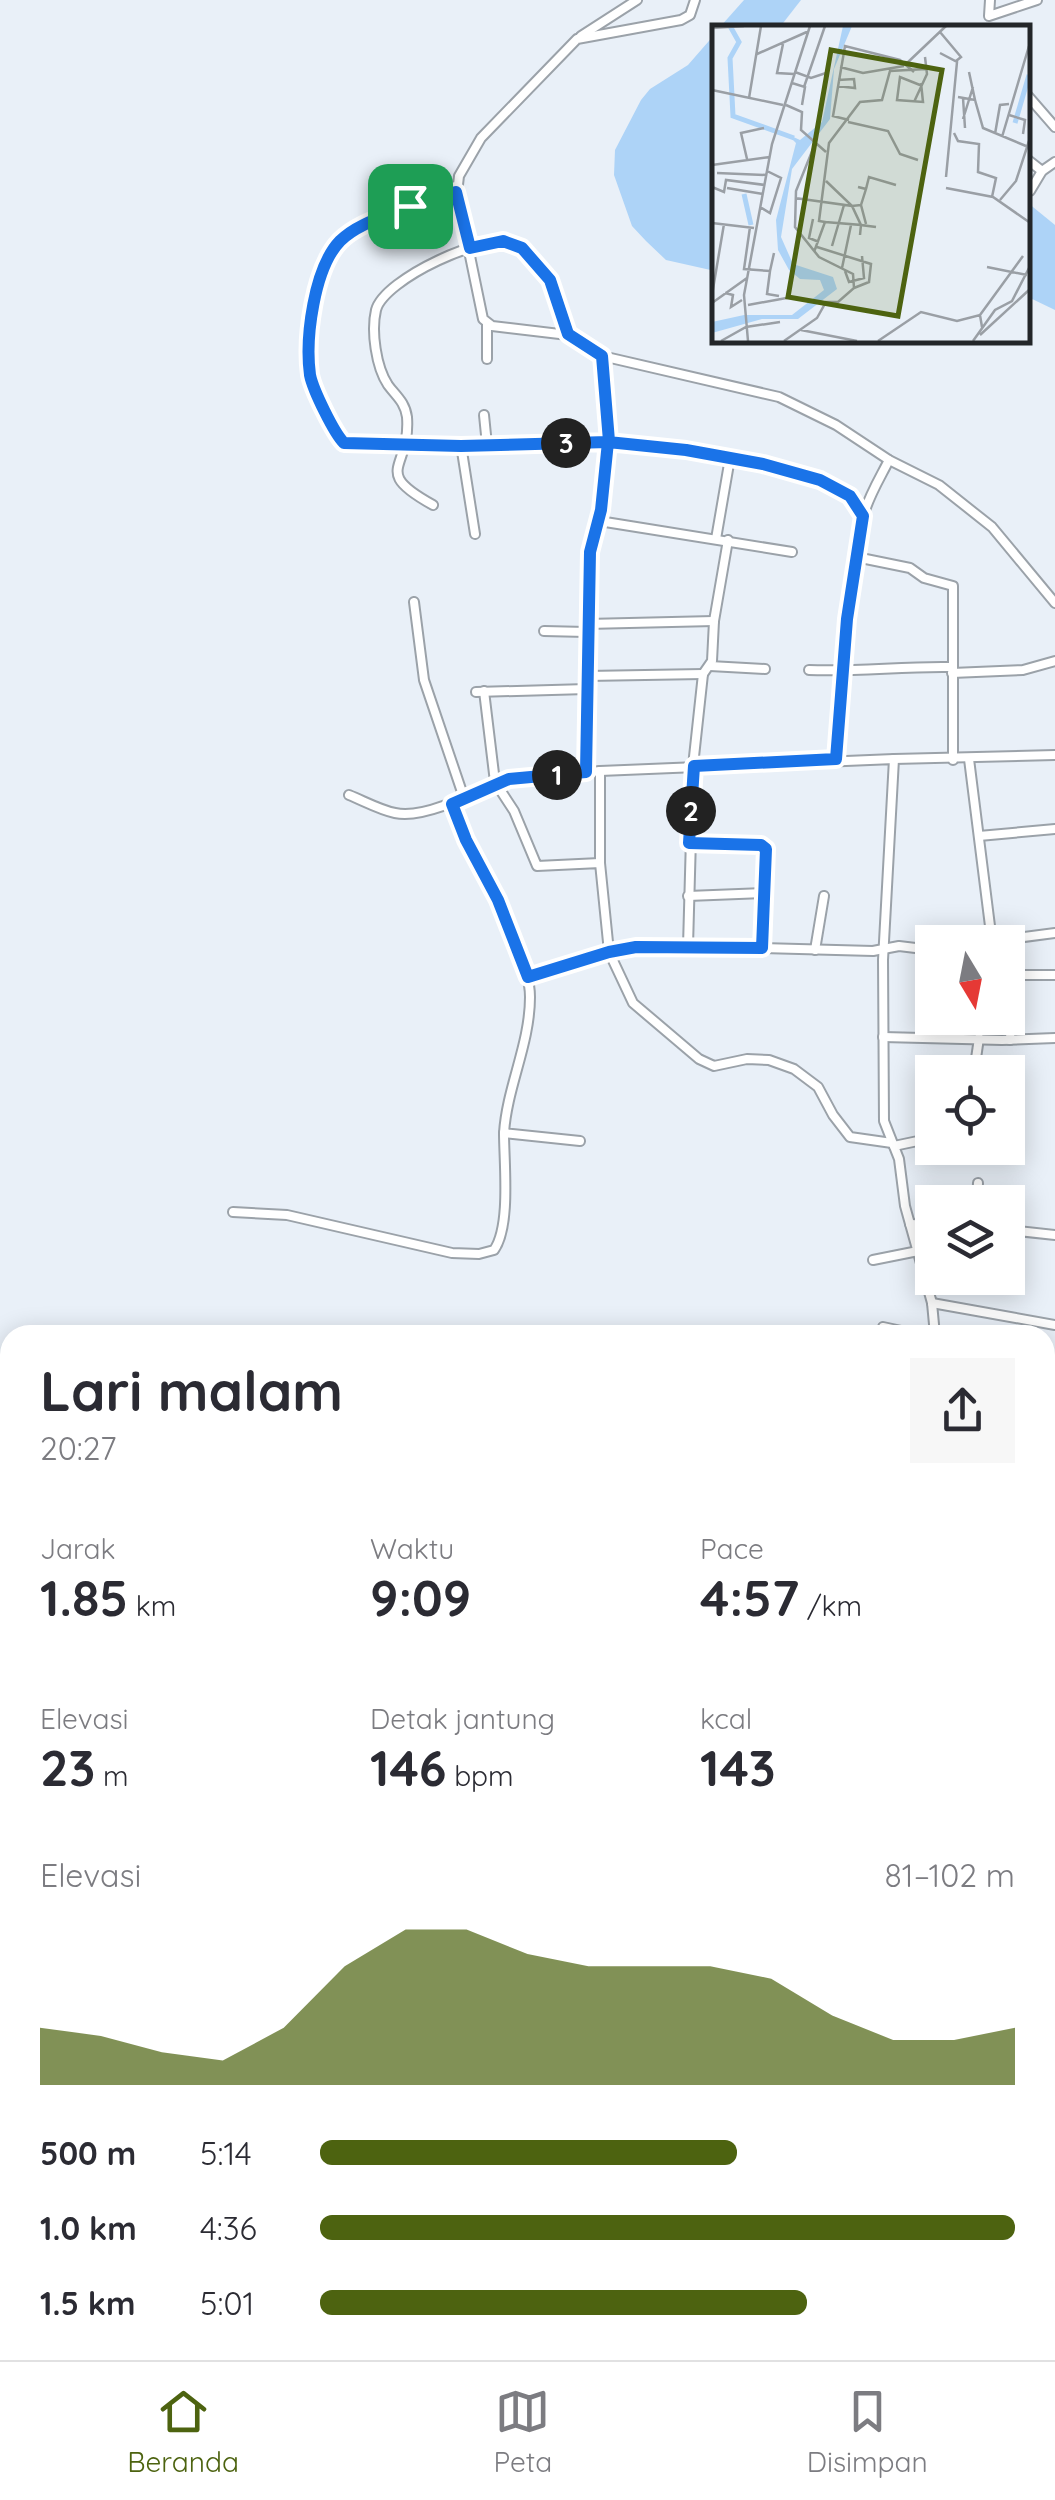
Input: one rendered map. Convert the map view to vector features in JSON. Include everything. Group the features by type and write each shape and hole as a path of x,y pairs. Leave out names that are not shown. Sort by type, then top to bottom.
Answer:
{"street":[{"path":"487,359 487,324 456,192 459,176 471,152 577,39 637,0"},
{"path":"577,39 681,20 694,10 696,0"},
{"path":"990,0 993,25"},
{"path":"989,16 1037,0"},
{"path":"1030,98 1055,128"},
{"path":"1030,162 1042,172"},
{"path":"1030,191 1042,172 1055,162"},
{"path":"456,192 410,206 351,232 330,254 314,295 310,374 340,440 360,446 608,442 730,458 820,480 850,496 863,516"},
{"path":"433,505 406,490 398,478 397,468 406,446 407,414 382,374 374,338 378,304 394,285 430,265 470,248 503,241 522,248 550,280 568,334"},
{"path":"487,324 568,334 602,356 779,397 939,485 992,527 1055,603"},
{"path":"586,772 590,552 608,442 602,356"},
{"path":"484,415 487,445"},
{"path":"461,446 474,534"},
{"path":"716,538 730,458"},
{"path":"836,759 863,516 890,460"},
{"path":"598,521 792,552"},
{"path":"688,946 689,843 702,674 710,666 728,540"},
{"path":"856,557 910,568 924,578 953,586 952,760"},
{"path":"414,602 424,680 464,798"},
{"path":"544,631 714,621"},
{"path":"809,670 843,672 897,666 1023,670 1055,661"},
{"path":"710,666 765,669"},
{"path":"586,676 702,674"},
{"path":"586,689 480,691 496,782 514,811 538,866 600,864"},
{"path":"349,795 396,814 452,804 496,782 586,772 836,759 952,760 1055,755"},
{"path":"894,758 884,948 884,1121 915,1241"},
{"path":"969,759 987,925"},
{"path":"600,771 600,864 609,952 634,1003 699,1059 714,1066 747,1058 770,1060 794,1070 818,1087 850,1137 893,1144 915,1141"},
{"path":"233,1212 286,1214 452,1254 479,1254 494,1250 500,1243 505,1114 522,1057 530,998 528,977 498,900 452,804"},
{"path":"979,836 1055,829"},
{"path":"689,843 763,846 766,893 762,948"},
{"path":"688,896 766,893"},
{"path":"816,950 824,896"},
{"path":"1025,937 1055,933"},
{"path":"528,977 609,952 655,946 816,950 915,946"},
{"path":"1025,976 1055,975"},
{"path":"1010,1035 1010,1040"},
{"path":"883,1037 1055,1038"},
{"path":"976,1055 979,1038"},
{"path":"504,1133 580,1140"},
{"path":"910,1224 915,1224"},
{"path":"1025,1231 1055,1234"},
{"path":"873,1260 915,1252"},
{"path":"930,1295 934,1325"},
{"path":"932,1303 1055,1325"}],"water":[{"path":"744,0 801,0 782,25 722,25"},
{"path":"712,37 712,270 666,260 646,241 632,226 614,175 615,150 641,100 650,89 688,65"},
{"path":"1030,205 1055,225 1055,310 1030,298"}],"route":[{"path":"410,206 351,232 330,254 317,282 310,374 319,401 344,443 461,446 608,442 686,450 786,469 820,480 850,496 863,516 847,619 836,759 694,766 689,843 761,845 766,849 762,948 636,947 528,977 498,900 452,804 496,782 586,772 590,552 601,510 608,442 609,441 602,356 568,334 550,280 522,248 503,241 470,248 456,192 410,206"}]}
